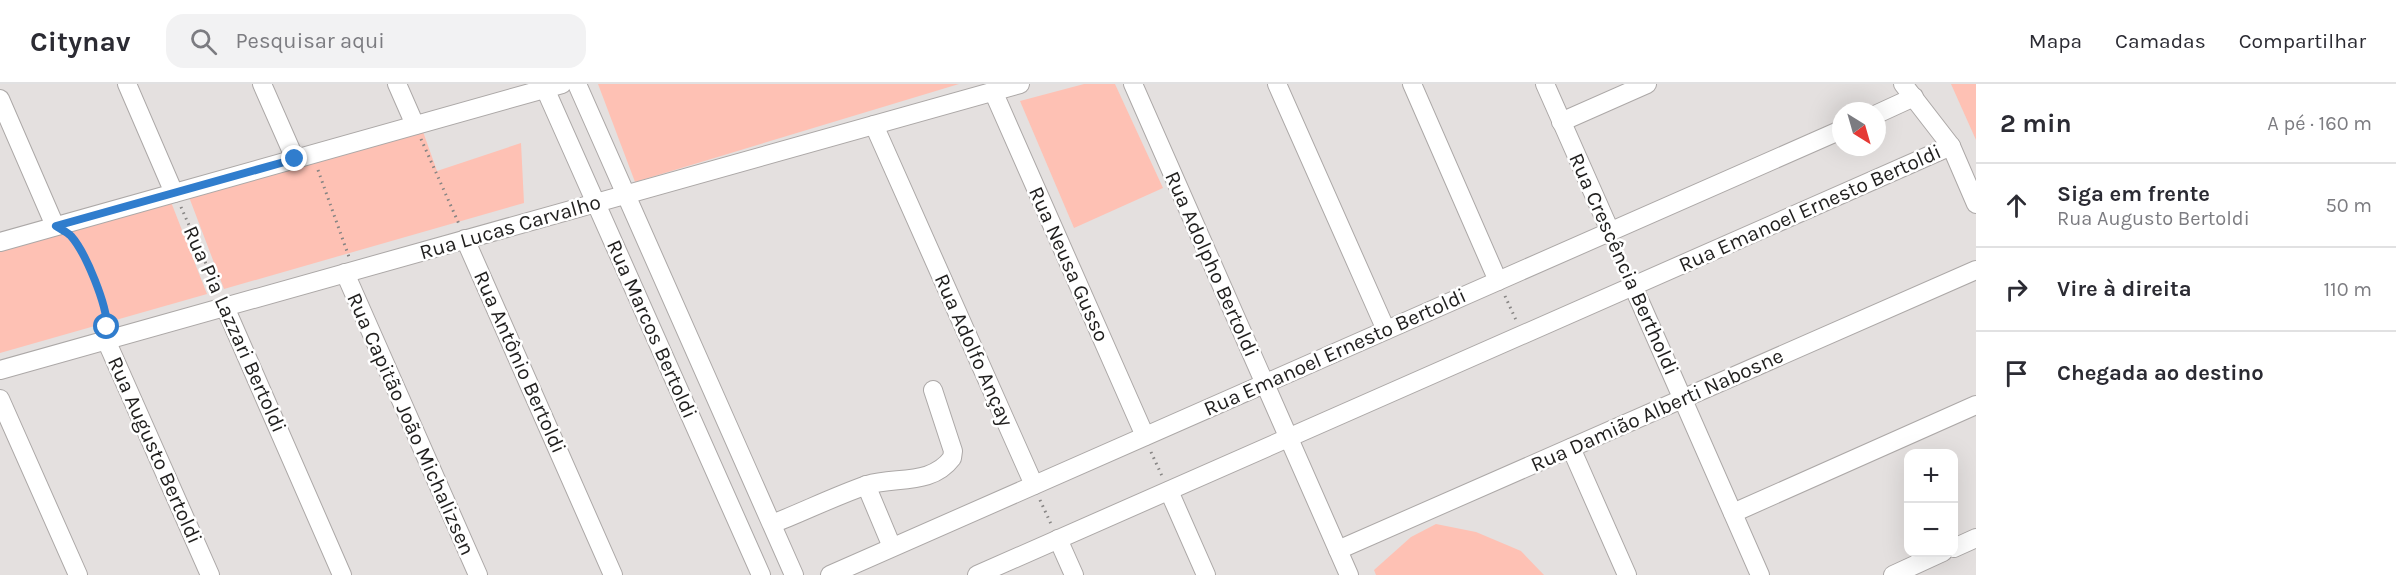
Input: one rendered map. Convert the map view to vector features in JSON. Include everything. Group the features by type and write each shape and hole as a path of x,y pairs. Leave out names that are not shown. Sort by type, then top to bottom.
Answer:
{"street":[{"path":"127,84 174,193"},
{"path":"262,84 304,156"},
{"path":"397,84 415,125"},
{"name":"Rua Marcos Bertoldi","path":"577,84 794,575"},
{"name":"Rua Lucas Carvalho","path":"0,370 1020,84"},
{"name":"Rua Adolpho Bertoldi","path":"1133,84 1349,575"},
{"path":"1277,84 1386,330"},
{"path":"1412,84 1498,280"},
{"name":"Rua Crescência Bertholdi","path":"1545,84 1610,231"},
{"path":"1562,122 1647,84"},
{"path":"0,242 550,86"},
{"name":"Rua Marcos Bertoldi","path":"550,86 596,202 761,575"},
{"name":"Rua Neusa Gusso","path":"993,91 1145,436"},
{"path":"1886,108 1909,91 1951,146 1976,204"},
{"path":"0,99 56,226"},
{"name":"Rua Adolfo Ançay","path":"874,124 1034,485"},
{"name":"Rua Emanoel Ernesto Bertoldi","path":"830,575 1832,134"},
{"name":"Rua Emanoel Ernesto Bertoldi","path":"977,575 1951,146"},
{"name":"Rua Antônio Bertoldi","path":"465,239 614,575"},
{"name":"Rua Damião Alberti Nabosne","path":"1338,550 1976,270"},
{"name":"Rua Capitão João Michalizsen","path":"349,272 478,575"},
{"name":"Rua Crescência Bertholdi","path":"1634,286 1760,575"},
{"name":"Rua Pia Lazzari Bertoldi","path":"225,307 342,575"},
{"name":"Rua Augusto Bertoldi","path":"106,340 210,575"},
{"path":"772,524 866,485 924,477 940,470 952,458 953,451 933,390"},
{"path":"0,399 78,575"},
{"path":"1733,513 1976,405"},
{"path":"1571,448 1627,575"},
{"path":"866,485 892,547"},
{"path":"1169,491 1206,575"},
{"path":"1958,546 1976,538"},
{"path":"1058,539 1074,575"},
{"path":"1893,575 1932,557"}],"path":[{"path":"415,125 465,239"},
{"path":"304,156 349,272"},
{"name":"Rua Pia Lazzari Bertoldi","path":"174,193 225,307"},
{"name":"Rua Augusto Bertoldi","path":"56,226 71,236 81,252 105,309 106,340"},
{"name":"Rua Crescência Bertholdi","path":"1610,231 1634,286"},
{"path":"1498,280 1522,335"},
{"path":"1145,436 1169,491"},
{"path":"1034,485 1058,539"}],"shaded area":[{"path":"598,84 959,84 635,182"},
{"path":"1084,84 1115,84 1163,188 1074,228 1020,101"},
{"path":"1951,84 1976,84 1976,140"},
{"path":"421,126 437,171 521,143 524,203 224,289 189,197"},
{"path":"171,202 207,294 0,353 0,250"},
{"path":"1436,524 1476,532 1521,551 1544,575 1376,575 1374,570 1411,537"}],"route":[{"path":"107,327 105,309 81,252 71,236 56,226 295,159"}]}
